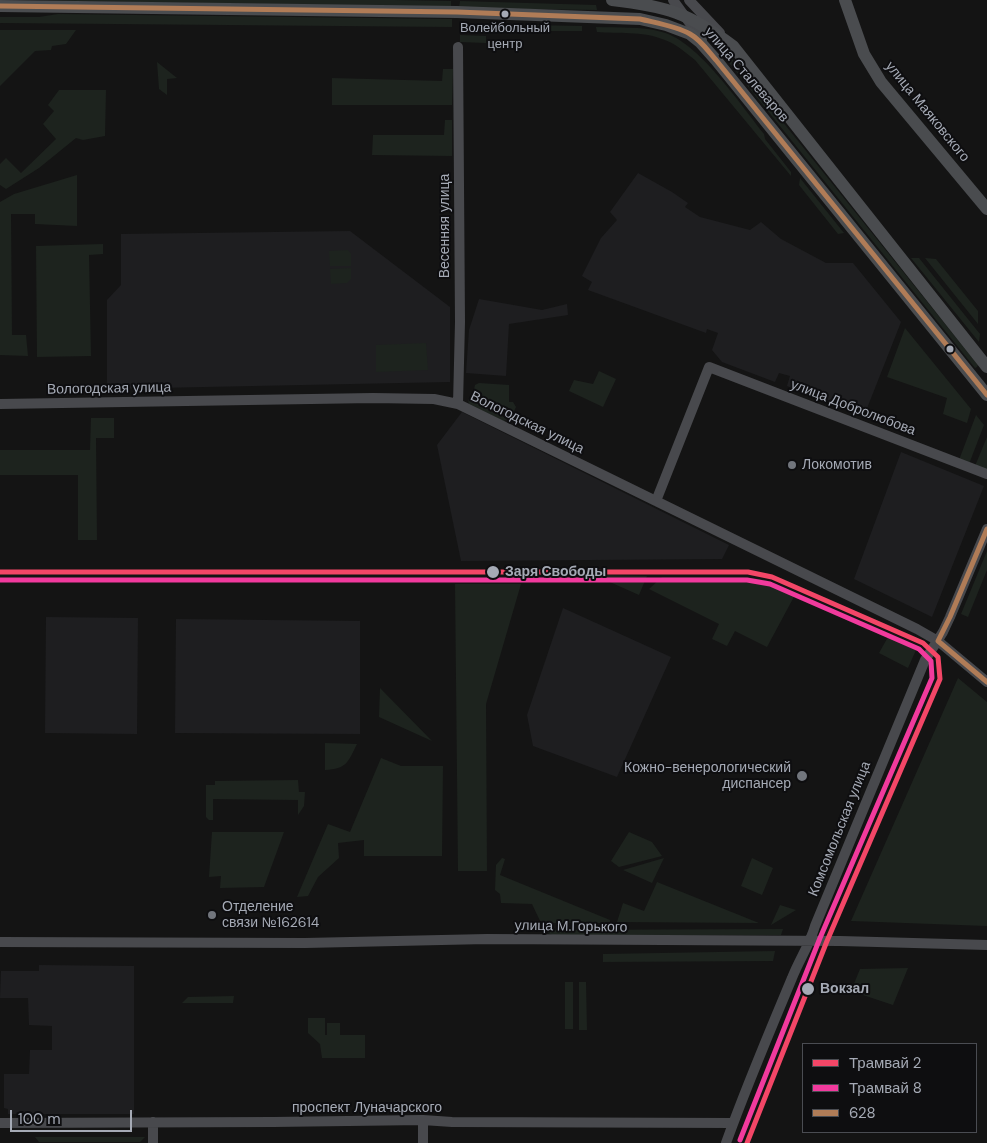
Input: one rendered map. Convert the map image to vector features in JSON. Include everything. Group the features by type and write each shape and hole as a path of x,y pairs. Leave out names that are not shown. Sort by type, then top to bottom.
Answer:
{"main road":[{"name":"улица Сталеваров","path":"612,0 641,3 684,15 733,46 987,367"},
{"name":"улица Маяковского","path":"844,0 864,54 881,82 987,209"},
{"name":"улица Сталеваров","path":"0,6 457,12 640,19 666,25 690,34 716,60 987,395"}],"street":[{"path":"673,0 716,60"},
{"path":"689,0 733,46"},
{"name":"Весенняя улица","path":"458,47 460,312 458,404"},
{"name":"улица Добролюбова","path":"656,501 709,366 987,474"},
{"name":"Вологодская улица","path":"0,404 390,398 434,398 458,404 916,629 938,641 987,682"},
{"name":"Комсомольская улица","path":"726,1143 744,1092 796,969 810,942 925,660 938,641 950,617 987,529"},
{"name":"улица М.Горького","path":"0,942 305,943 486,939 840,941 987,945"},
{"path":"423,1120 423,1143"},
{"name":"проспект Луначарского","path":"0,1123 423,1120 452,1122 733,1123"},
{"path":"153,1122 153,1143"}],"shaded area":[{"path":"15,0 395,0 451,1 451,7"},
{"path":"460,1 596,5 597,10 459,8"},
{"path":"58,14 452,19 452,27 0,23 0,17 39,17"},
{"path":"529,25 582,26 582,31 534,31"},
{"path":"596,27 654,30 676,38 690,48 704,60 731,91 791,172 791,176 695,60 684,51 655,36 597,32"},
{"path":"0,30 76,30 66,44 52,46 51,50 35,51 0,86"},
{"path":"460,35 486,36 486,43 460,42"},
{"path":"725,50 978,365 977,367 975,368 721,53"},
{"path":"157,62 177,78 167,79 167,95 159,89"},
{"path":"443,69 453,69 452,105 332,105 332,78 442,81"},
{"path":"59,90 106,90 105,136 83,140 76,138 39,168 6,189 0,185 0,164 6,158 21,173 56,139 43,124 54,111 48,105"},
{"path":"445,120 452,120 452,156 372,155 373,135 444,135"},
{"path":"638,173 688,203 685,207 700,217 750,230 761,222 781,239 826,263 853,263 901,322 864,416 787,386 790,376 779,373 775,382 722,362 712,350 718,333 707,329 706,333 588,290 592,282 582,276 601,238 617,220 610,212"},
{"path":"77,175 77,226 35,224 35,214 11,214 12,335 26,335 28,356 0,355 0,202 14,194"},
{"path":"800,178 844,233 838,234 799,185"},
{"path":"350,231 450,307 450,382 107,389 107,300 121,285 121,234"},
{"path":"103,244 103,254 89,255 91,356 37,357 36,246"},
{"path":"348,250 351,254 351,266 330,266 329,251"},
{"path":"911,258 919,258 980,334 979,342"},
{"path":"925,258 936,259 978,311 978,324"},
{"path":"351,268 351,279 347,283 331,284 330,269"},
{"path":"479,299 542,310 567,304 568,315 509,324 506,376 466,373 469,330"},
{"path":"905,328 971,409 967,423 943,414 947,398 887,377"},
{"path":"426,343 428,370 376,372 376,345"},
{"path":"599,371 616,379 603,407 569,391 574,380 593,384"},
{"path":"479,383 509,385 509,402 513,402 516,407 512,415 473,395 475,385"},
{"path":"468,399 508,419 503,421 469,404"},
{"path":"462,412 729,545 722,559 461,561 437,445"},
{"path":"976,415 984,425 969,464 959,460"},
{"path":"91,418 114,418 114,438 96,438 97,540 78,540 78,475 0,475 0,450 90,450"},
{"path":"987,437 987,471 975,466"},
{"path":"901,452 984,486 932,617 854,579"},
{"path":"987,551 987,570 968,617 961,614"},
{"path":"594,575 647,576 639,595"},
{"path":"662,577 744,577 766,580 796,593 767,647 735,631 727,646 712,639 719,624 649,589"},
{"path":"455,584 521,584 486,704 487,871 458,871"},
{"path":"563,608 671,657 617,777 533,746 527,715"},
{"path":"46,617 138,618 137,734 45,733"},
{"path":"176,619 360,621 360,734 175,733"},
{"path":"888,637 916,650 908,668 879,653"},
{"path":"958,678 987,702 987,926 851,921"},
{"path":"380,688 432,741 379,717"},
{"path":"325,743 357,744 346,763 338,768 325,770"},
{"path":"381,758 401,766 443,766 442,856 364,856 364,840 338,843 339,858 318,877 308,896 297,897 328,824 350,832"},
{"path":"298,780 299,792 305,792 304,806 298,815 298,800 213,799 213,820 209,820 206,817 206,785 215,785 215,781"},
{"path":"212,832 284,832 264,887 220,888 221,876 209,877"},
{"path":"629,832 652,842 662,856 619,867 611,861"},
{"path":"502,858 505,859 500,875 610,920 610,923 541,923 532,904 501,903 500,894 495,890 496,865"},
{"path":"664,858 652,883 623,870"},
{"path":"752,858 773,868 762,895 741,886"},
{"path":"657,882 759,923 617,922 623,903 644,911"},
{"path":"780,905 796,910 771,925"},
{"path":"783,929 781,935 554,936 548,933 548,930"},
{"path":"775,951 773,961 603,962 603,954"},
{"path":"39,965 134,966 134,1114 8,1114 8,1109 4,1108 4,1074 29,1074 30,1050 52,1050 52,1026 29,1025 28,998 0,998 1,971 39,971"},
{"path":"908,968 893,1005 851,991 860,969"},
{"path":"565,982 573,982 573,1029 565,1029"},
{"path":"579,982 586,982 587,1030 579,1030"},
{"path":"234,996 233,1003 182,1003 188,997"},
{"path":"308,1018 325,1018 325,1035 327,1035 327,1023 340,1023 340,1035 365,1035 365,1058 322,1058 320,1044 308,1033"},
{"path":"35,1137 145,1137 140,1142 39,1142"}],"tram line":[{"name":"2","path":"0,572 748,572 772,577 923,643 938,657 940,679 827,941 747,1143"},
{"name":"8","path":"0,580 747,580 770,584 919,649 931,661 932,678 820,938 740,1140"}],"transit line":[{"name":"628","path":"0,6 457,12 640,19 679,29 694,36 707,49 987,395"},
{"name":"628","path":"987,529 938,641 987,682"}],"place":[{"name":"Волейбольный центр","path":"505,14"},
{"name":"Локомотив","path":"792,465"},
{"name":"Заря Свободы","path":"493,572"},
{"name":"Кожно-венерологический диспансер","path":"802,776"},
{"name":"Отделение связи №162614","path":"212,915"},
{"name":"Вокзал","path":"808,989"}]}
